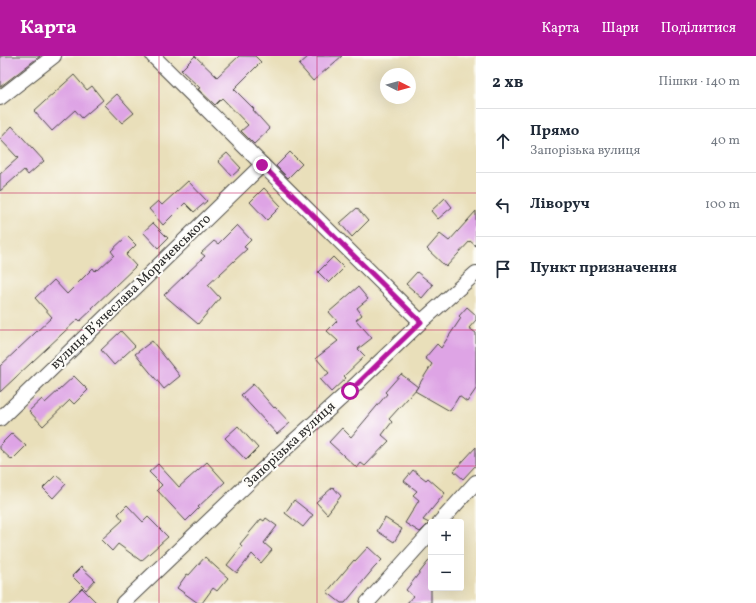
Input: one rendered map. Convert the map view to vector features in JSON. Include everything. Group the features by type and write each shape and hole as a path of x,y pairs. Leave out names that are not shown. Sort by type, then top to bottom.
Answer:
{"street":[{"path":"0,98 54,56"},
{"path":"153,56 421,322"},
{"name":"вулиця В’ячеслава Морачевського","path":"0,419 262,165"},
{"name":"Запорізька вулиця","path":"123,603 260,472 350,391 421,322 476,273"},
{"path":"443,519 476,482"},
{"path":"367,603 428,535"}],"building":[{"path":"0,56 40,56 0,87"},
{"path":"195,56 217,77 239,56 255,56 261,62 234,89 254,109 253,110 270,129 254,144 241,131 248,125 222,98 215,105 181,70"},
{"path":"309,56 342,56 313,81 299,65"},
{"path":"74,75 87,90 92,86 103,100 82,118 75,110 52,131 34,111"},
{"path":"117,94 134,113 122,123 105,105"},
{"path":"12,126 44,161 28,175 24,170 0,191 0,174 18,158 0,139"},
{"path":"290,152 302,164 288,178 276,166"},
{"path":"227,153 241,168 232,176 218,161"},
{"path":"188,181 207,201 194,212 185,203 163,225 149,209 158,201 162,205"},
{"path":"264,188 281,206 267,220 250,202"},
{"path":"445,198 452,207 438,219 431,211"},
{"path":"357,208 368,221 352,237 340,223"},
{"path":"476,211 476,246 470,241 446,267 427,249 440,234 449,241"},
{"path":"153,223 168,238 158,248 143,232"},
{"path":"237,225 251,240 244,247 247,249 208,285 220,298 198,324 164,295 205,256 201,253 214,241 218,244"},
{"path":"127,236 136,245 126,255 136,266 92,308 93,309 80,321 78,319 0,392 0,366 52,317 35,298 54,280 67,294 93,268 95,271 97,269 98,270 114,255 111,251"},
{"path":"333,257 344,268 329,283 318,272"},
{"path":"417,272 433,285 422,298 406,284"},
{"path":"358,287 368,299 357,308 362,315 356,320 372,338 358,349 365,356 344,376 346,378 331,392 320,380 329,373 316,358 338,341 327,331 337,321 329,312"},
{"path":"467,307 476,315 476,320 469,328 476,333 476,389 467,402 459,396 450,411 415,391 432,364 425,358 437,344 441,348 461,318 459,316"},
{"path":"121,331 135,346 114,365 101,350"},
{"path":"152,341 180,376 164,389 135,354"},
{"path":"401,374 418,387 389,419 392,422 382,435 389,441 365,466 361,463 357,468 329,442 342,428 351,437 387,394 385,392"},
{"path":"74,376 88,390 74,404 70,400 43,426 29,411 42,399 45,403"},
{"path":"253,384 274,408 275,407 290,423 277,434 241,395"},
{"path":"238,426 258,448 246,460 225,438"},
{"path":"12,433 26,446 12,460 0,449 0,445"},
{"path":"476,447 476,465 463,479 454,471"},
{"path":"207,462 225,482 198,507 199,508 186,521 157,490 162,485 149,472 158,464 179,487"},
{"path":"413,470 426,480 428,478 445,493 423,520 428,524 420,532 405,523 419,500 413,495 417,491 404,481"},
{"path":"56,475 66,484 53,498 43,488"},
{"path":"333,487 341,496 327,514 316,502"},
{"path":"294,500 313,515 303,527 285,513"},
{"path":"127,505 143,522 148,517 168,537 141,561 118,544 112,551 101,540 123,520 118,514"},
{"path":"266,518 277,526 264,543 272,550 261,563 252,554 237,573 227,565 242,546 240,544 261,519 264,521"},
{"path":"385,518 402,529 394,542 377,531"},
{"path":"368,547 382,560 345,603 341,603 327,592 354,560 355,561"},
{"path":"205,557 228,578 217,591 213,588 202,603 198,603 177,588 187,574 189,575"},
{"path":"428,562 428,591 431,591 431,603 407,603 413,596 406,590"},
{"path":"81,567 95,580 86,590 72,576"},
{"path":"82,588 97,603 67,603"}],"route":[{"path":"262,165 421,322 350,391"}]}
